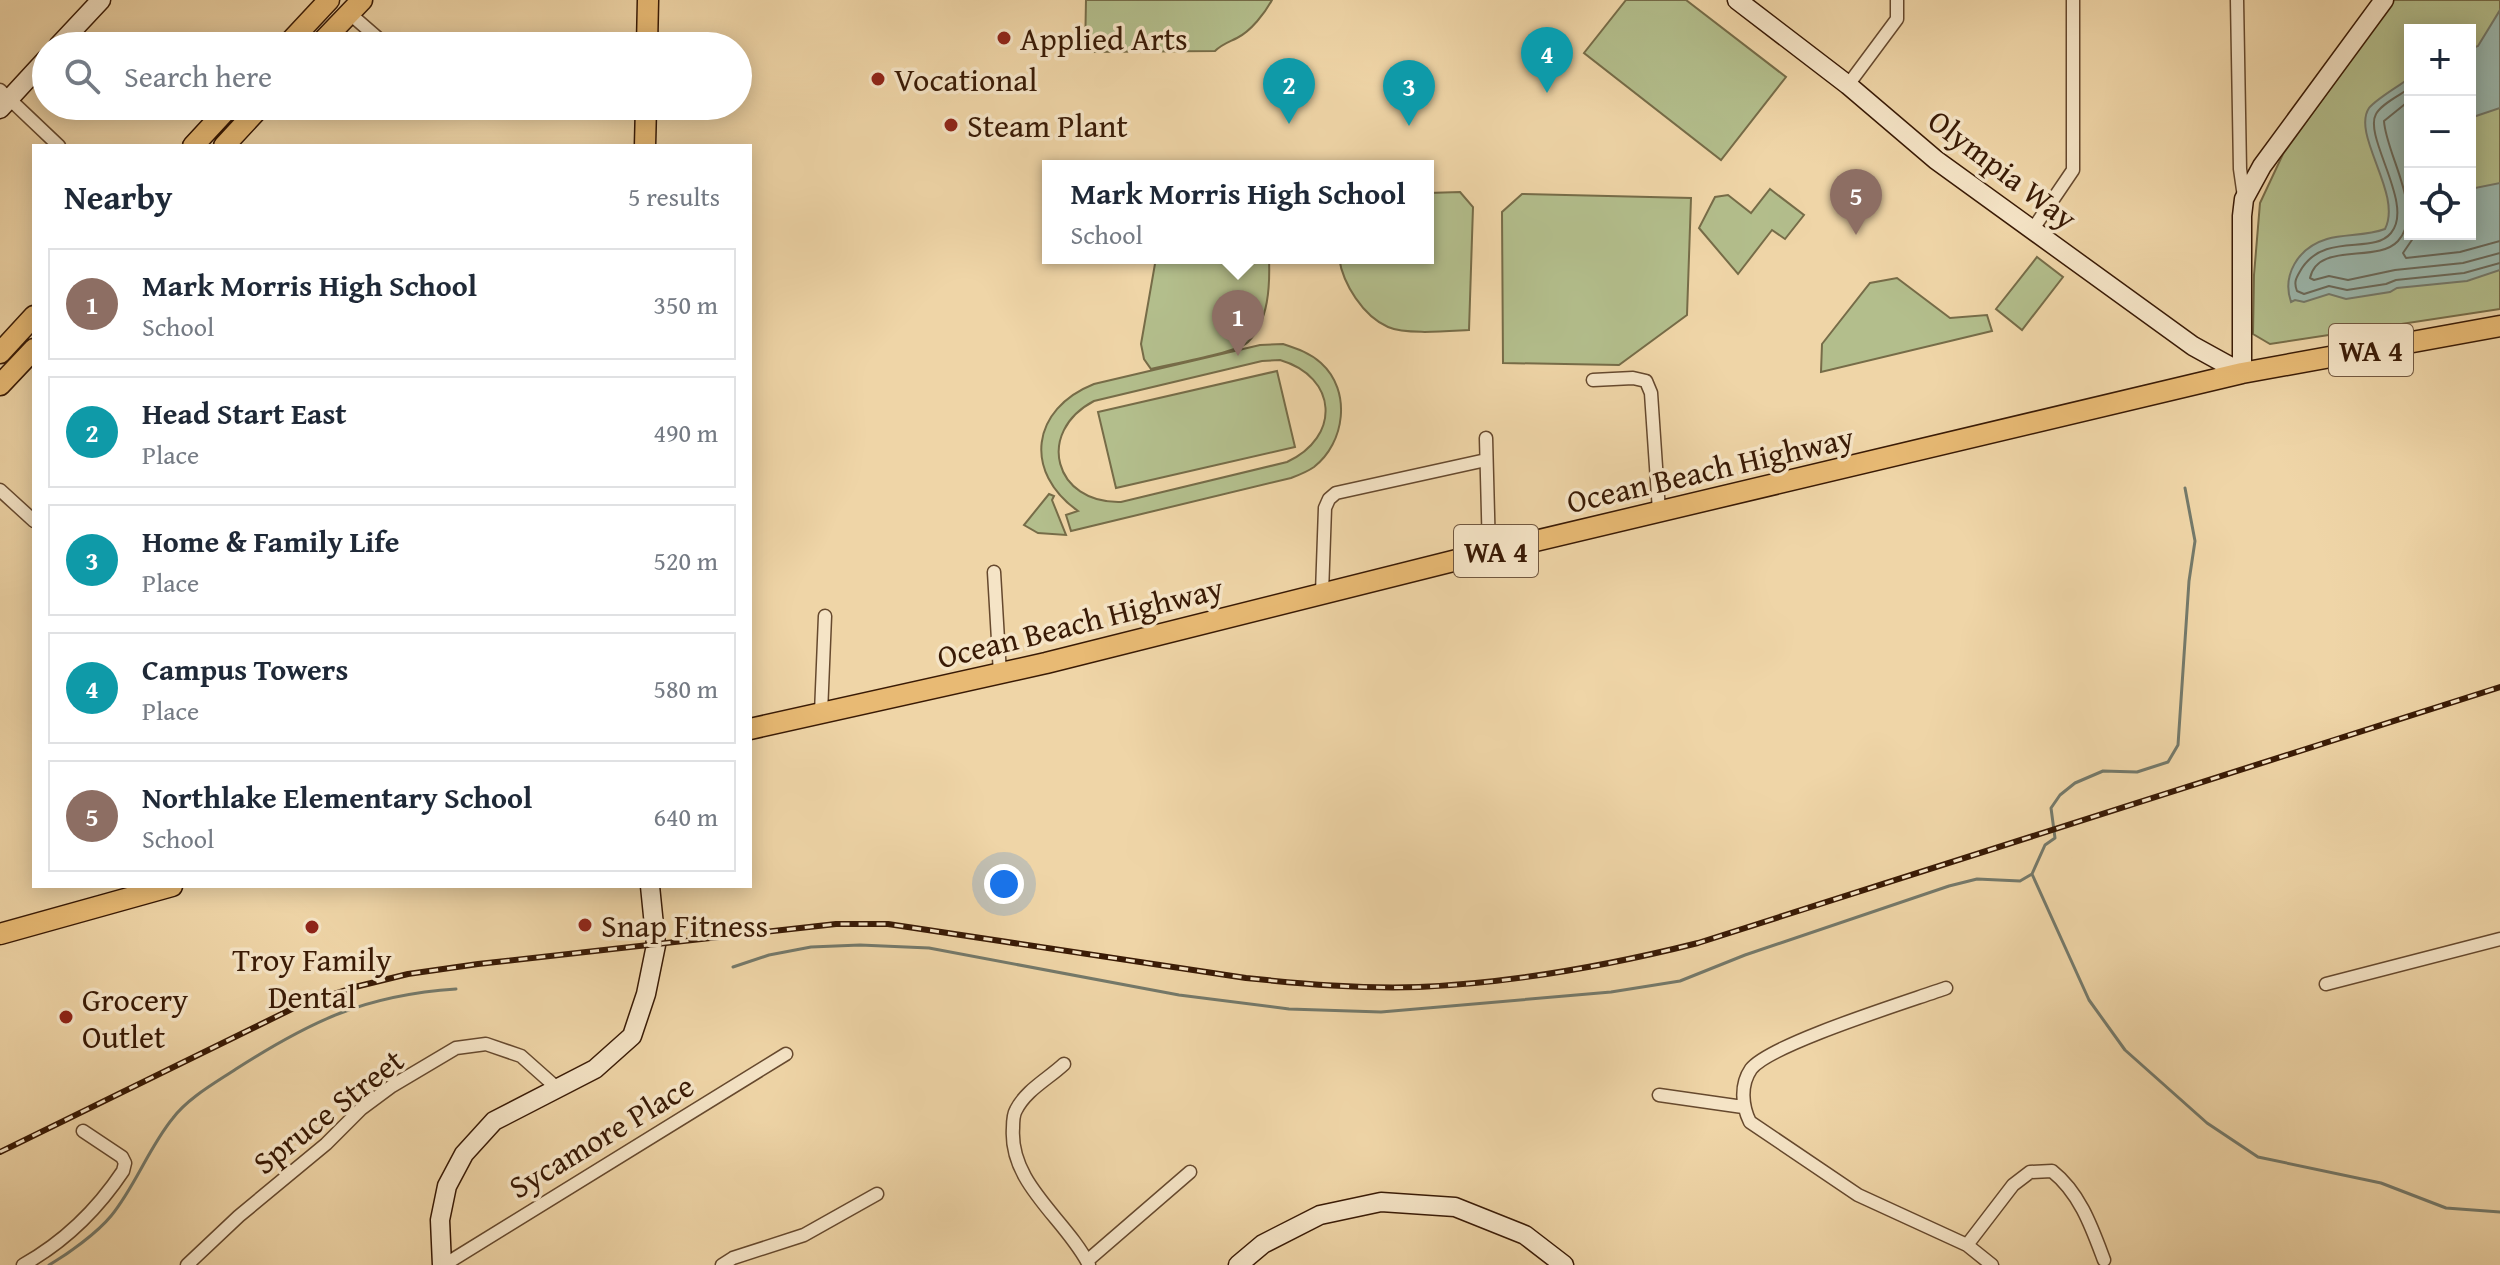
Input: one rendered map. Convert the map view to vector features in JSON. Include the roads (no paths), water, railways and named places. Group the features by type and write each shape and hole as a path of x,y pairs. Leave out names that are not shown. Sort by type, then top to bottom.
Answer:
{"main road":[{"path":"299,32 329,0"},
{"path":"647,32 648,0"},
{"path":"328,32 349,4"},
{"path":"195,144 217,120"},
{"path":"226,144 248,120"},
{"path":"645,144 646,120"},
{"path":"0,353 32,318"},
{"name":"Ocean Beach Highway","path":"752,729 1000,674 1489,552 2242,373 2500,326"},
{"path":"0,385 32,351"},
{"path":"0,934 122,893 158,888"}],"street":[{"path":"71,32 101,0"},
{"name":"Olympia Way","path":"1737,0 1848,85 1936,160 2193,346 2242,373"},
{"path":"1848,85 1897,19 1897,0"},
{"path":"2033,229 2073,170 2073,0"},
{"path":"2237,0 2240,169 2244,199 2242,373"},
{"path":"2244,199 2262,166 2384,0"},
{"path":"349,4 374,32"},
{"path":"32,72 3,99 57,144"},
{"path":"1593,380 1633,378 1646,381 1651,393 1659,511"},
{"path":"1486,438 1489,552"},
{"path":"1322,593 1325,508 1336,493 1486,460"},
{"path":"0,490 32,519"},
{"path":"994,572 1000,674"},
{"path":"821,713 825,616"},
{"path":"443,1265 440,1220 447,1186 464,1154 494,1121 595,1069 632,1036 646,994 656,945 650,888"},
{"path":"2326,984 2500,939"},
{"path":"1946,988 1777,1051 1752,1068 1745,1086 1743,1107 1750,1122 1858,1195 1967,1245 1992,1265"},
{"name":"Spruce Street","path":"187,1265 239,1216 326,1144 361,1109 392,1086 456,1048 486,1044 521,1056 557,1088"},
{"name":"Sycamore Place","path":"443,1265 786,1054"},
{"path":"1064,1064 1030,1091 1014,1112 1012,1141 1022,1173 1088,1263 1190,1172"},
{"path":"1659,1095 1743,1107"},
{"path":"23,1265 48,1251 73,1231 123,1171 125,1163 122,1157 83,1131"},
{"path":"1967,1245 2013,1185 2030,1172 2052,1171 2064,1180 2088,1219 2104,1260"},
{"path":"722,1265 733,1258 804,1235 877,1194"},
{"path":"1238,1265 1263,1244 1320,1215 1381,1202 1455,1207 1525,1235 1564,1265"}],"water":[{"path":"2500,10 2500,108 2476,116 2476,47"},
{"path":"2404,82 2404,240 2476,240 2476,188 2500,183 2500,270 2467,281 2397,288 2390,292 2346,299 2329,294 2304,302 2291,302 2291,273 2294,264 2307,249 2327,239 2385,229 2389,215 2388,199 2366,133 2365,120 2369,108"}],"waterway":[{"path":"733,967 769,955 811,947 860,945 929,948 1179,995 1289,1009 1381,1012 1611,992 1680,981 1745,955 1949,886 1977,879 2020,881 2032,874 2045,845 2055,838 2051,808 2060,795 2075,783 2103,771 2137,772 2168,762 2178,745 2189,581 2195,541 2185,488"},
{"path":"2032,874 2089,1000 2125,1050 2207,1123 2258,1157 2381,1183 2446,1208 2500,1212"},
{"path":"49,1265 82,1243 111,1216 173,1118 211,1085 289,1037 340,1013 394,997 456,989"}],"railway":[{"path":"0,1152 300,1005 408,974 478,964 836,924 888,924 1246,978 1332,986 1454,985 1594,966 1698,943 2500,687"}],"place":[{"name":"Applied Arts","path":"1004,38"},
{"name":"Vocational","path":"878,79"},
{"name":"Campus Towers","path":"1547,93"},
{"name":"Head Start East","path":"1289,124"},
{"name":"Steam Plant","path":"951,125"},
{"name":"Home & Family Life","path":"1409,126"},
{"name":"Northlake Elementary School","path":"1856,235"},
{"name":"Mark Morris High School","path":"1238,356"},
{"name":"Snap Fitness","path":"585,925"},
{"name":"Troy Family Dental","path":"312,927"},
{"name":"Grocery Outlet","path":"66,1017"}]}
